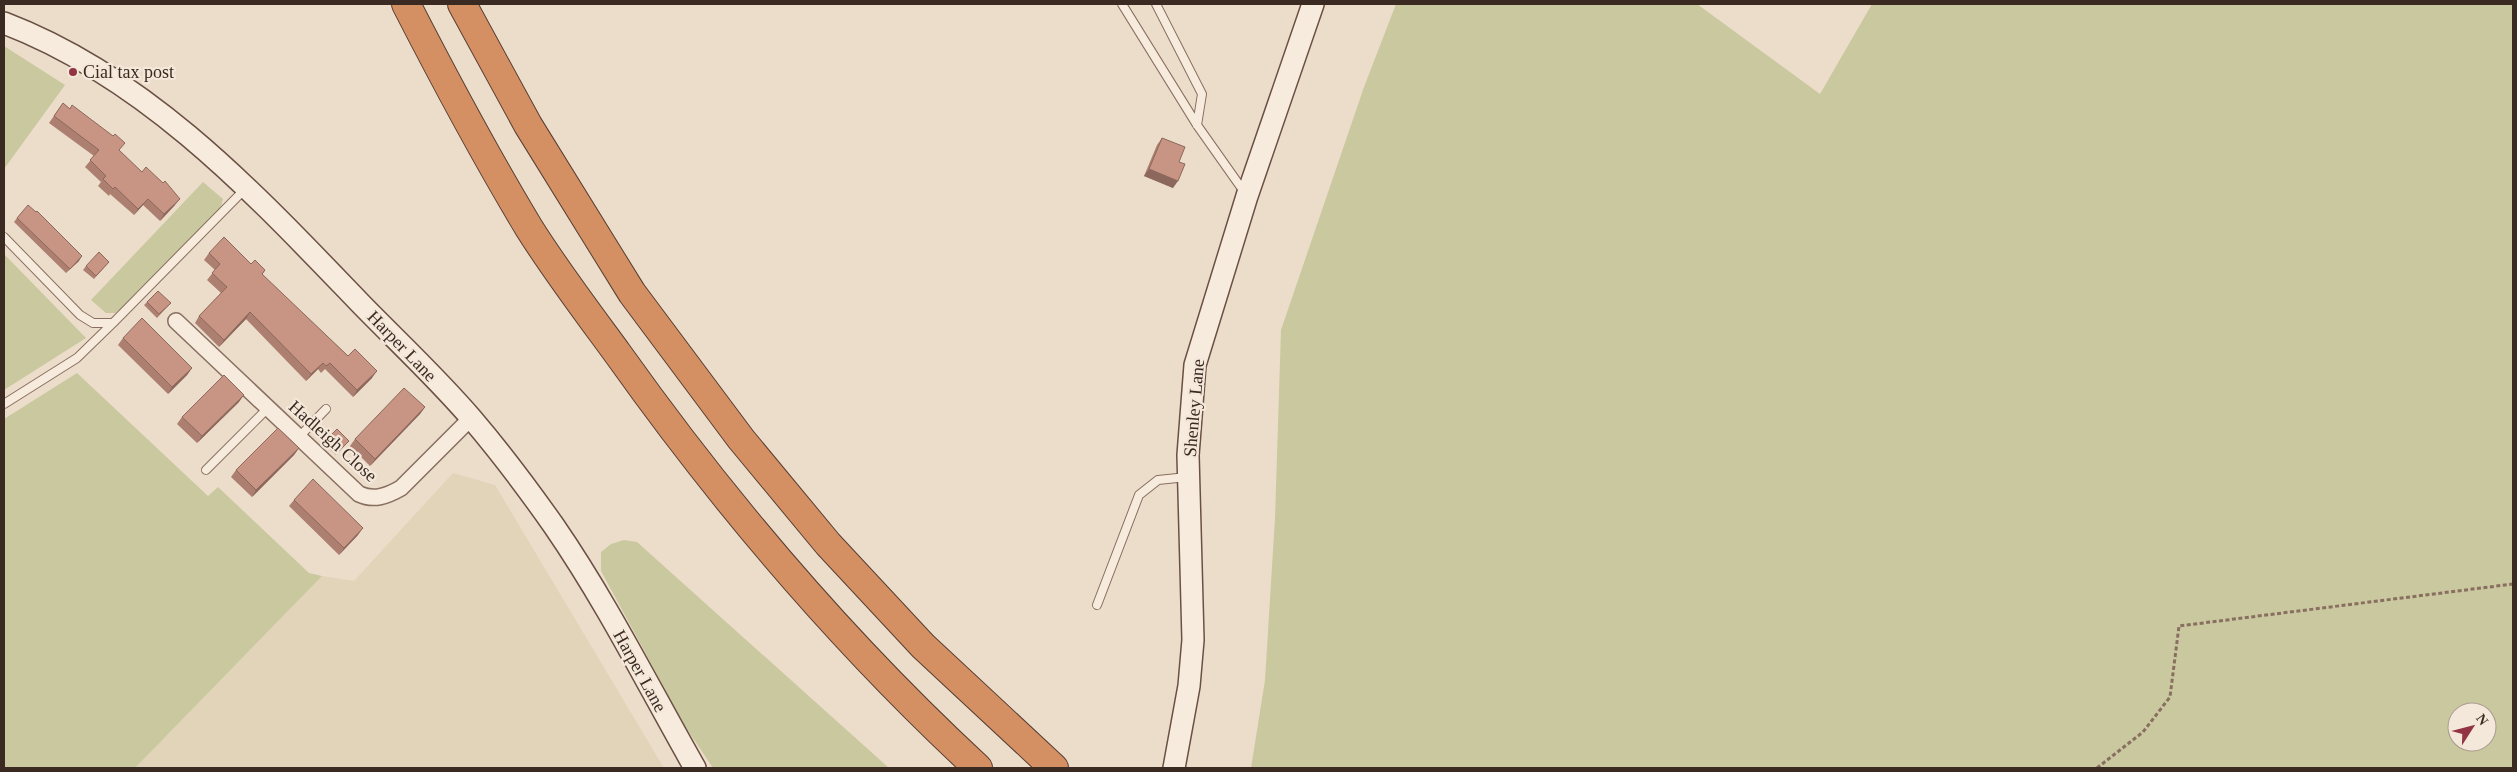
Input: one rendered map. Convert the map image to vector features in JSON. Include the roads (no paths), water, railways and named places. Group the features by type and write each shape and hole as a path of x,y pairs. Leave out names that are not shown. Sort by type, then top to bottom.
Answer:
{"highway":[{"path":"406,4 467,123 531,230 673,432 792,576 923,717 978,768"},
{"path":"462,4 528,125 632,293 741,439 828,544 923,646 1054,768"}],"main road":[{"name":"Shenley Lane","path":"1174,768 1189,686 1193,640 1188,455 1195,364 1247,196 1313,4"},
{"name":"Harper Lane","path":"4,23 98,68 166,117 247,188 471,418 528,490 573,555 695,768"}],"street":[{"name":"Hadleigh Close","path":"176,321 359,494 368,498 388,496 401,488 471,418"}],"lane":[{"path":"1122,4 1197,125 1247,196"},
{"path":"1156,4 1202,94 1197,125"},
{"path":"4,404 77,358 247,188"},
{"path":"4,237 80,314 93,323 113,323"},
{"path":"206,470 268,408"},
{"path":"299,437 326,409"},
{"path":"1096,605 1139,495 1158,480 1189,477"}],"place":[{"name":"Cial tax post","path":"73,72"}]}
